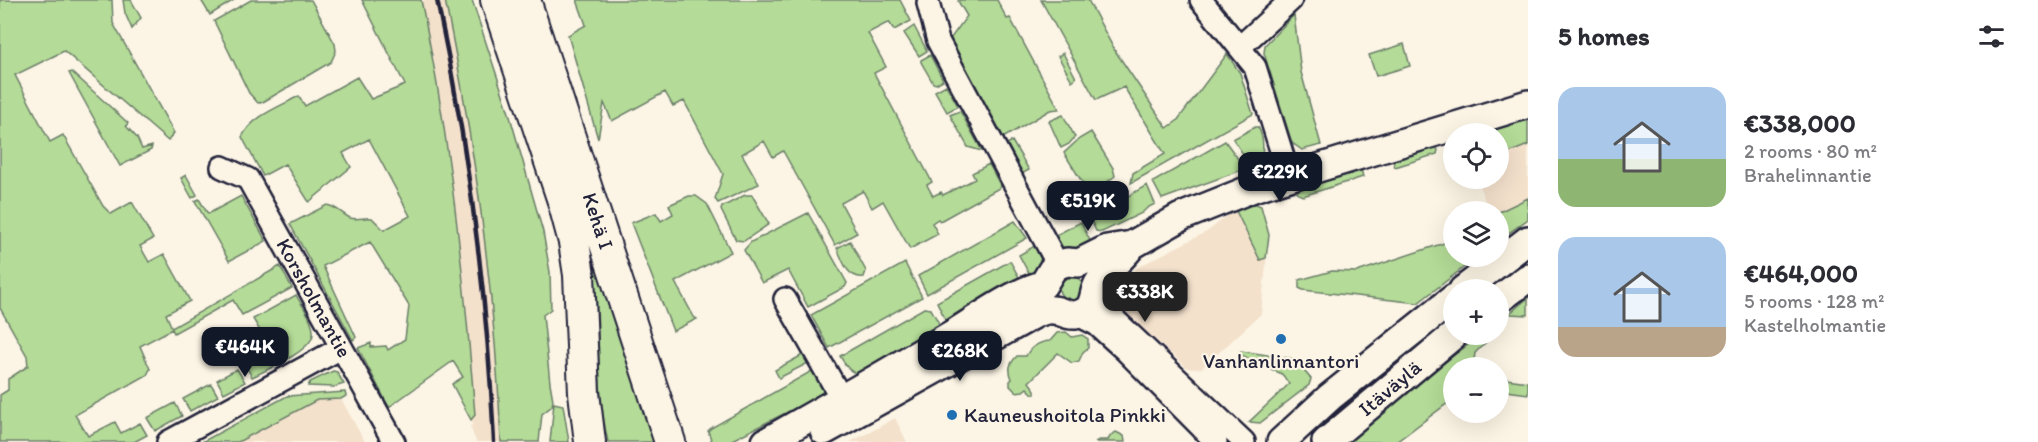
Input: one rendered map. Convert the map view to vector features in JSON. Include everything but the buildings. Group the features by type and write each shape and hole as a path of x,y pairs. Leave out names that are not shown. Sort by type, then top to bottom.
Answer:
{"highway":[{"name":"Kehä I","path":"496,0 563,201 574,242 579,275 584,393 590,442"},
{"name":"Kehä I","path":"525,0 670,442"}],"main road":[{"path":"804,442 847,408 1004,303 1033,288 1072,289 1107,249 1132,245 1207,205 1289,176 1528,104"},
{"path":"1478,279 1528,240"},
{"path":"1509,292 1528,278"},
{"name":"Itäväylä","path":"1281,442 1330,397 1443,306"},
{"name":"Itäväylä","path":"1326,442 1443,344"},
{"path":"765,442 847,408"}],"street":[{"path":"1201,0 1255,67 1289,176"},
{"path":"1240,48 1291,0"},
{"path":"928,3 938,41 1072,289 1096,324 1216,442"},
{"name":"Korsholmantie","path":"222,167 248,179 394,442"},
{"path":"1072,289 1116,322 1244,442"},
{"path":"784,299 847,408"},
{"path":"168,442 341,348"}],"shaded area":[{"path":"421,0 445,0 474,152 489,270 499,378 502,442 476,442 470,426 473,425 471,420 475,415 463,274 449,156 434,61"},
{"path":"1528,145 1528,198 1509,207 1509,201 1485,201 1481,189 1509,189 1509,153"},
{"path":"1254,203 1261,206 1269,235 1261,314 1202,368 1191,369 1129,316 1117,297 1119,286 1138,267 1208,231 1228,215"},
{"path":"341,399 365,442 202,442 317,400"},
{"path":"895,418 907,442 850,442 870,432"}],"green space":[{"path":"0,0 112,0 113,23 174,133 168,141 64,51 15,75 50,142 63,135 103,206 111,214 132,202 153,239 140,246 149,262 164,254 190,301 166,314 172,328 280,266 292,288 242,315 233,300 174,333 172,329 140,346 150,369 147,375 75,415 88,436 115,422 121,433 140,423 147,435 134,442 0,442 0,395 8,390 8,379 28,366 27,356 0,308"},
{"path":"123,0 131,0 141,18 132,29 125,13"},
{"path":"201,0 234,0 210,15"},
{"path":"251,0 311,0 335,44 336,51 331,62 258,103 249,93 214,21"},
{"path":"362,0 421,0 440,103 455,207 475,415 471,420 452,384 463,377 453,361 389,407 358,348 371,343 371,347 386,346 388,350 405,339 409,306 370,242 323,266 356,337 353,340 290,224 327,205 350,218 372,218 384,230 410,216 369,139 343,153 351,167 309,202 285,164 263,176 242,137 252,123 275,108 299,96 305,106 357,77 371,99 405,85"},
{"path":"445,0 472,0 509,113 543,232 550,272 551,309 543,315 553,400 552,406 542,414 539,442 501,442 489,275 466,110"},
{"path":"577,0 900,0 911,21 894,30 889,22 868,33 886,67 874,73 932,182 927,185 933,196 941,192 943,195 975,179 972,173 989,164 1001,187 940,221 938,219 932,223 938,234 910,249 883,201 872,208 863,191 841,203 857,233 835,245 783,151 773,157 764,141 742,154 759,184 718,203 715,199 723,174 684,101 673,106 665,92 612,121 604,103 598,139 568,35 586,25"},
{"path":"997,0 1007,19 1010,18 1059,109 1050,110 998,141 945,46 967,16 958,1"},
{"path":"1041,0 1088,0 1114,49 1167,128 1177,121 1227,54 1240,73 1253,114 1131,183 1133,173 1165,154 1124,87 1096,100"},
{"path":"1294,15 1301,72 1321,145 1302,150 1292,143 1264,53 1265,45"},
{"path":"914,26 927,51 919,56 904,33"},
{"path":"1404,44 1410,66 1376,76 1369,55"},
{"path":"1063,53 1076,78 1072,81 1058,56"},
{"path":"930,55 943,80 936,84 933,83 921,62"},
{"path":"72,72 128,123 126,126 137,138 142,149 152,146 151,150 120,166 69,73"},
{"path":"946,85 958,106 947,112 935,91"},
{"path":"960,111 982,151 968,147 950,115"},
{"path":"1063,115 1075,137 1061,148 1049,121"},
{"path":"1528,118 1528,145 1509,153 1509,124"},
{"path":"1258,127 1260,131 1263,146 1261,159 1254,163 1245,157 1233,139"},
{"path":"1091,132 1113,168 1115,176 1089,193 1064,153 1079,139"},
{"path":"1012,141 1029,170 1018,176 1002,147"},
{"path":"1225,141 1244,167 1242,170 1162,199 1153,182"},
{"path":"1435,146 1438,150 1437,154 1395,167 1392,159"},
{"path":"1361,169 1363,177 1303,196 1298,194 1297,191 1300,188"},
{"path":"186,175 197,195 192,198 181,178"},
{"path":"1147,185 1155,204 1142,213 1102,232 1096,231 1090,218"},
{"path":"745,195 752,195 769,224 744,241 736,240 721,210 722,207"},
{"path":"241,196 266,241 229,261 195,201 199,199 208,214"},
{"path":"689,196 696,196 707,204 731,252 675,282 697,319 673,331 631,223 656,213 661,221 673,214 669,205"},
{"path":"1528,198 1528,219 1509,233 1509,207"},
{"path":"1254,203 1261,206 1269,235 1266,258 1260,260 1236,211"},
{"path":"808,213 847,283 845,287 808,307 788,270 762,283 744,250 751,242"},
{"path":"1015,221 1027,238 927,294 918,276"},
{"path":"1081,222 1095,251 1066,254 1054,236"},
{"path":"850,241 866,271 864,277 858,277 850,272 837,248"},
{"path":"1443,243 1443,267 1464,267 1449,279 1443,279 1443,284 1418,303 1299,288 1299,280 1332,271 1357,272"},
{"path":"1038,244 1047,264 1034,283 1019,255"},
{"path":"1010,261 1020,279 947,323 937,302"},
{"path":"905,263 922,297 829,348 811,315"},
{"path":"601,268 656,442 608,442 601,400 594,271"},
{"path":"1071,276 1079,280 1083,288 1079,296 1071,300 1063,296 1059,288 1063,280"},
{"path":"296,295 312,324 311,340 297,353 252,377 246,366 272,351 253,319"},
{"path":"1528,298 1528,315 1510,314 1510,313"},
{"path":"924,308 931,309 942,329 861,374 851,371 846,366 840,356"},
{"path":"1066,332 1072,337 1082,335 1088,339 1088,348 1083,352 1079,361 1072,363 1058,353 1029,382 1035,394 1027,388 1016,392 1010,386 1012,379 1010,367 1014,359 1017,356 1026,356 1033,347 1050,341 1057,333"},
{"path":"1468,345 1483,345 1475,353 1474,357 1452,357"},
{"path":"1241,351 1294,359 1311,379 1309,385 1260,423 1249,422 1289,384 1282,374 1239,354"},
{"path":"808,352 810,362 779,378 775,370"},
{"path":"1443,364 1443,407 1396,442 1339,442"},
{"path":"1380,366 1390,375 1321,433 1312,424"},
{"path":"817,368 829,391 728,442 712,442 708,431 711,428"},
{"path":"237,369 245,382 224,393 217,380"},
{"path":"333,371 337,372 344,384 334,387 308,386 310,382"},
{"path":"1509,379 1528,382 1528,394 1509,391"},
{"path":"211,384 218,396 190,411 183,399"},
{"path":"345,392 346,396 341,399 317,400 238,442 202,442 287,396"},
{"path":"175,403 182,416 155,431 147,418"},
{"path":"554,403 563,405 569,442 550,442"},
{"path":"1116,432 1124,436 1125,442 1095,442 1108,440"}],"railway":[{"path":"437,0 467,164 487,330 494,442"}],"place":[{"name":"Vanhanlinnantori","path":"1281,339"},
{"name":"Kauneushoitola Pinkki","path":"952,415"}]}
